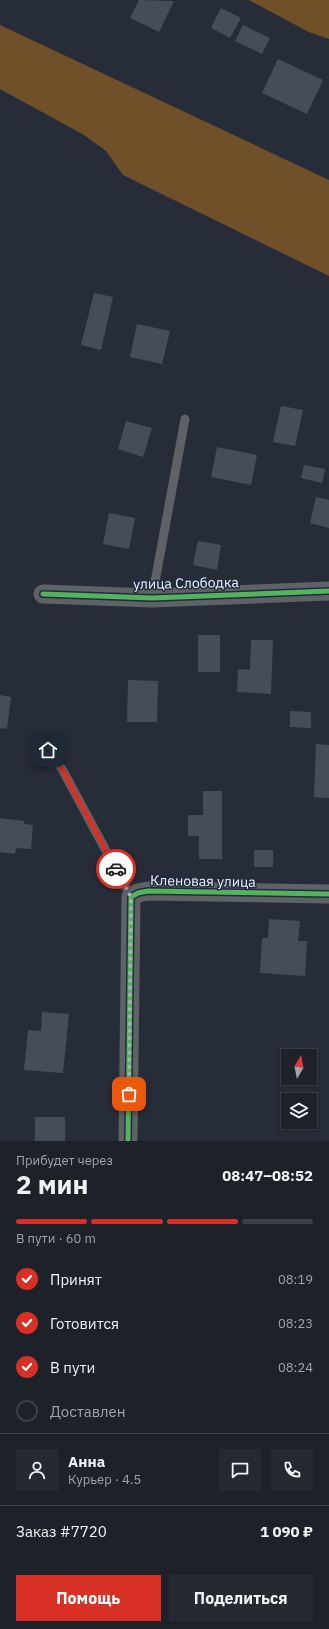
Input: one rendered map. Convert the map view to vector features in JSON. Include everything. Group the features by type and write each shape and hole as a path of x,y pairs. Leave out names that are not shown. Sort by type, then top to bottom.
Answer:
{"street":[{"name":"улица Слободка","path":"43,594 152,598 329,590"},
{"name":"Кленовая улица","path":"128,1141 131,897 138,893 148,892 329,894"}],"lane":[{"path":"152,598 185,419"},
{"path":"43,743 52,758 62,769 131,897"}],"shaded area":[{"path":"249,0 329,0 329,39 309,32"},
{"path":"0,25 329,180 329,276 123,175 106,151 84,135 0,89"}],"building":[{"path":"139,0 174,1 159,32 130,18"},
{"path":"221,8 241,18 230,38 211,28"},
{"path":"243,25 270,38 262,54 235,41"},
{"path":"278,59 323,80 307,114 262,93"},
{"path":"94,293 113,297 101,350 81,345"},
{"path":"137,324 170,331 162,364 130,357"},
{"path":"281,406 303,410 295,446 273,442"},
{"path":"126,421 152,428 143,457 118,449"},
{"path":"217,447 257,455 251,485 211,477"},
{"path":"304,465 325,469 322,483 301,478"},
{"path":"316,497 329,500 329,528 310,523"},
{"path":"109,513 135,518 129,549 103,544"},
{"path":"198,541 221,545 217,570 193,565"},
{"path":"198,635 220,635 220,672 198,672"},
{"path":"251,640 273,640 271,694 237,692 238,669 250,670"},
{"path":"128,680 158,681 157,722 127,722"},
{"path":"0,695 11,697 7,729 0,728"},
{"path":"290,711 311,712 311,728 290,727"},
{"path":"316,744 329,745 329,798 314,797"},
{"path":"203,791 222,791 222,859 199,859 199,836 188,836 188,815 203,815"},
{"path":"0,818 24,821 24,824 33,825 31,849 16,848 15,854 0,852"},
{"path":"254,850 273,850 273,867 254,867"},
{"path":"269,919 300,921 298,941 307,941 305,976 260,973 262,938 268,938"},
{"path":"42,1012 69,1014 63,1073 24,1070 28,1030 41,1031"},
{"path":"35,1117 65,1117 65,1141 35,1141"}],"cycle path":[{"path":"43,594 152,598 329,591"},
{"path":"128,1141 131,897 138,893 148,891 329,894"}],"way so far":[{"path":"116,869 131,897 129,1094"}],"route":[{"path":"48,750 52,758 62,769 116,869"}]}
